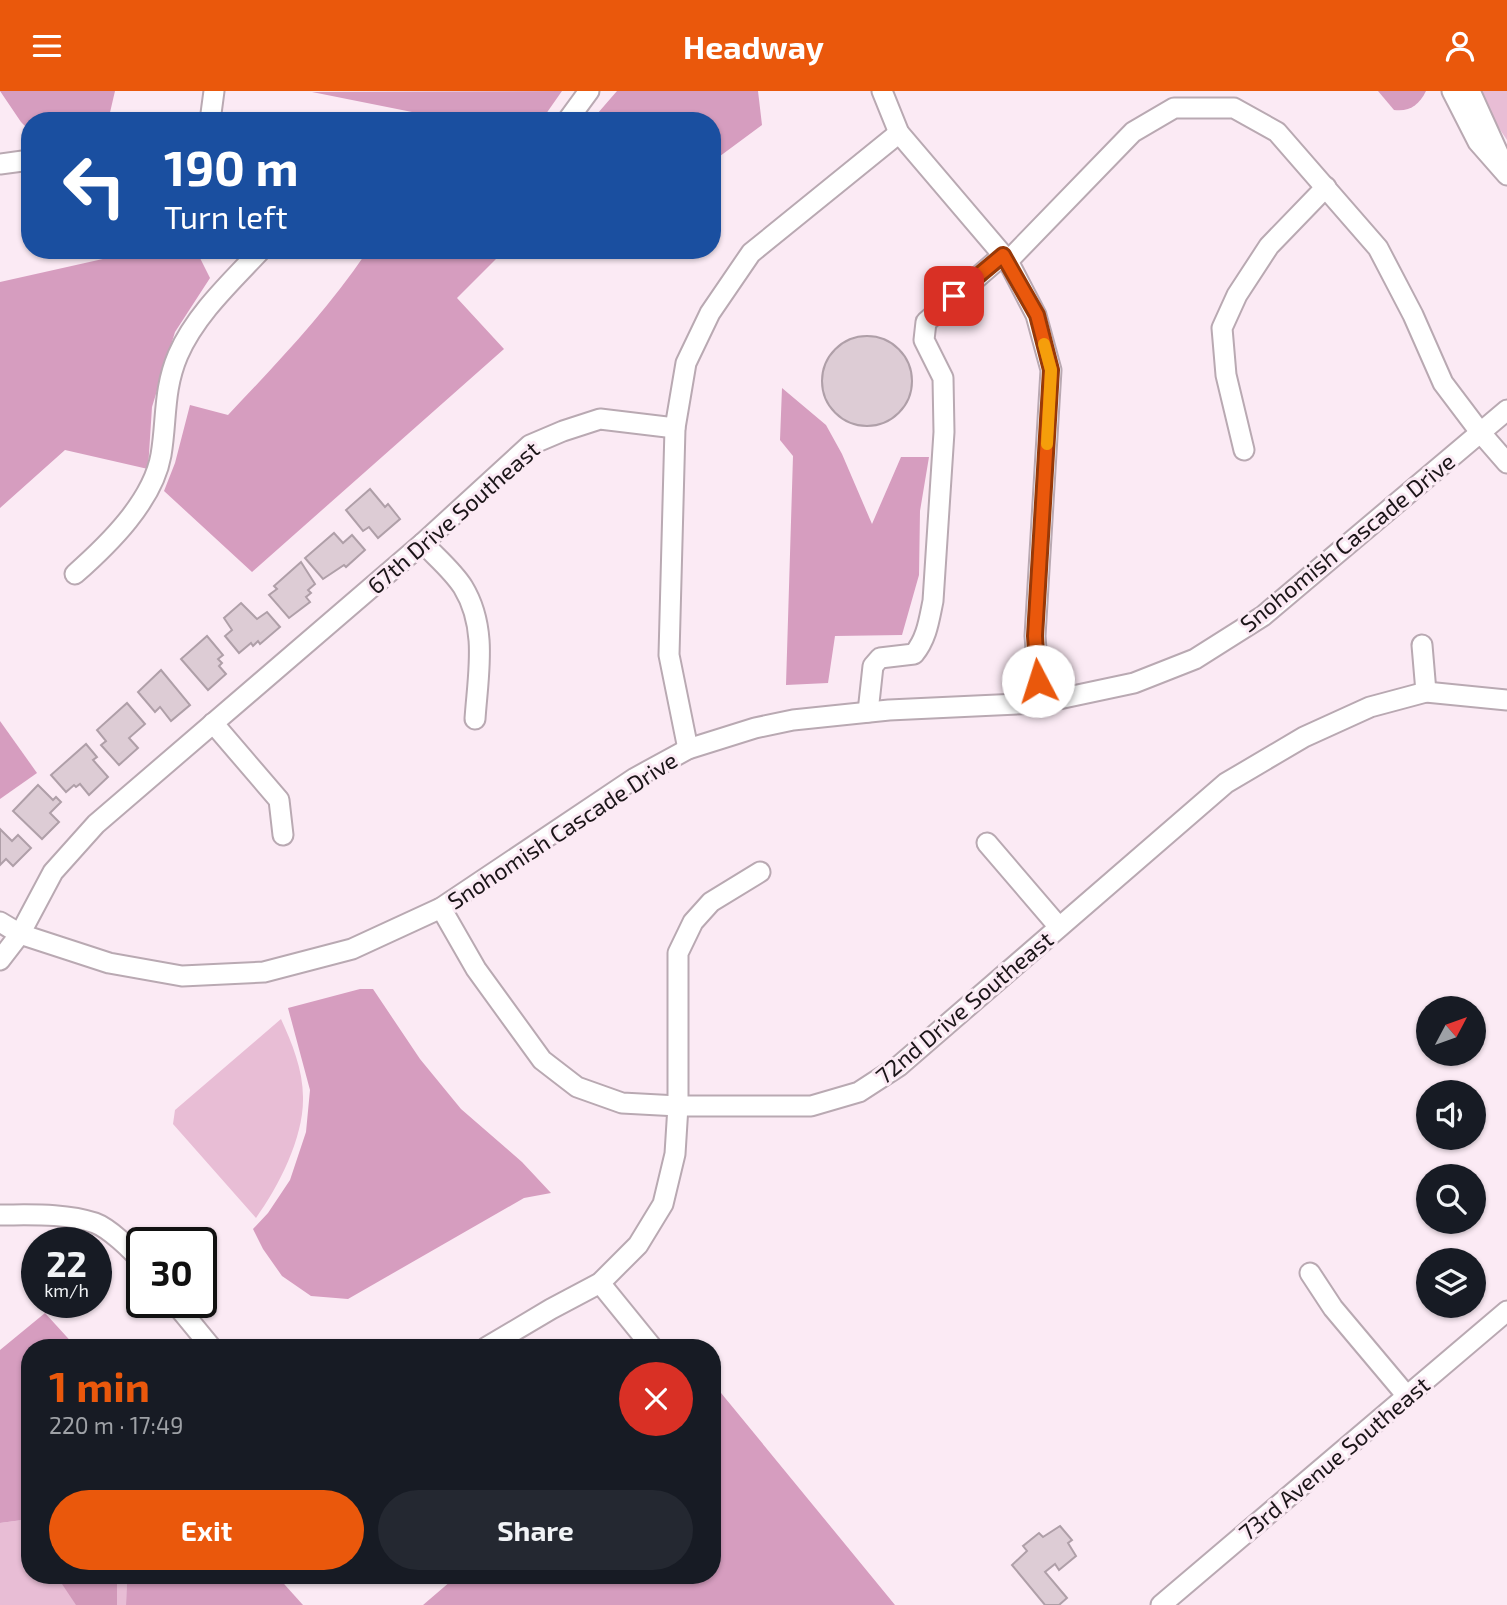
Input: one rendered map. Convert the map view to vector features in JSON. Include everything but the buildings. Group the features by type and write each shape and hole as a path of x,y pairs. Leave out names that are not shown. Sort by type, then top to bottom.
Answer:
{"street":[{"path":"211,112 214,91"},
{"path":"574,112 589,91"},
{"path":"882,91 899,133 1006,258 1037,315 1051,370 1035,636 1040,703"},
{"path":"1452,91 1478,142 1507,173"},
{"path":"1470,91 1507,173"},
{"path":"868,712 873,666 880,658 914,654 929,626 933,601 944,432 943,377 924,340 926,322 1006,258 1133,132 1172,99 1234,108 1277,132 1378,248 1413,315 1443,383 1507,463"},
{"path":"688,749 668,655 675,428 686,363 710,313 751,253 899,133"},
{"path":"0,164 21,161"},
{"path":"1244,450 1226,375 1222,328 1237,295 1269,246 1326,187"},
{"path":"75,574 103,549 143,501 161,456 165,400 178,355 207,308 253,259"},
{"name":"Snohomish Cascade Drive","path":"0,922 20,934 109,963 182,976 264,972 352,949 441,908 635,778 688,749 755,728 793,720 868,712 1040,703 1134,683 1195,659 1264,616 1507,409"},
{"name":"67th Drive Southeast","path":"0,960 20,934 52,872 96,824 423,543 530,445 600,419 675,428"},
{"path":"423,543 462,586 475,612 480,636 475,719"},
{"path":"1422,645 1426,692"},
{"name":"72nd Drive Southeast","path":"441,908 476,969 542,1060 577,1087 622,1103 678,1106 811,1106 859,1091 899,1066 1226,783 1304,737 1370,707 1426,692 1507,700"},
{"path":"213,723 279,800 283,835"},
{"path":"987,843 1059,927"},
{"path":"500,1339 600,1283 638,1245 663,1205 675,1154 678,1106 678,953 693,922 711,902 760,872"},
{"path":"0,1215 54,1216 97,1223 126,1246"},
{"path":"1310,1273 1334,1308 1407,1396"},
{"path":"600,1283 646,1339"},
{"name":"73rd Avenue Southeast","path":"1161,1605 1507,1311"},
{"path":"187,1318 204,1339"}],"shaded area":[{"path":"0,91 115,91 110,112 21,112 21,122"},
{"path":"562,91 547,112 412,112 312,92"},
{"path":"617,91 758,91 762,125 721,155 721,112 599,112"},
{"path":"1378,91 1426,91 1413,107 1394,110"},
{"path":"1478,91 1507,91 1507,140 1482,103"},
{"path":"103,259 200,259 210,278 175,332 152,407 148,469 65,450 0,508 0,282"},
{"path":"362,259 496,259 457,298 504,349 252,572 164,491 175,463 190,405 228,415 319,315"},
{"path":"782,388 826,425 842,454 872,524 901,457 929,457 920,511 919,575 902,635 835,636 828,683 786,685 793,456 780,440"},
{"path":"0,721 37,773 0,799"},
{"path":"360,989 373,989 420,1059 461,1109 522,1162 551,1193 524,1198 348,1299 311,1296 282,1276 253,1229 268,1213 290,1180 306,1132 310,1090 288,1008"},
{"path":"281,1019 299,1067 303,1087 302,1112 288,1161 256,1218 173,1124 175,1110"},
{"path":"39,1318 50,1318 69,1339 21,1339 21,1520 0,1523 0,1350"},
{"path":"721,1393 895,1605 423,1605 448,1584 721,1584"},
{"path":"21,1520 21,1584 127,1584 126,1605 0,1605 0,1523"},
{"path":"62,1584 117,1584 117,1605 76,1605"},
{"path":"127,1584 284,1584 303,1605 126,1605"}],"slow traffic":[{"path":"1044,344 1051,370 1047,444"}],"route":[{"path":"954,296 1003,255 1009,261 1037,315 1051,370 1035,636 1038,681"}]}
